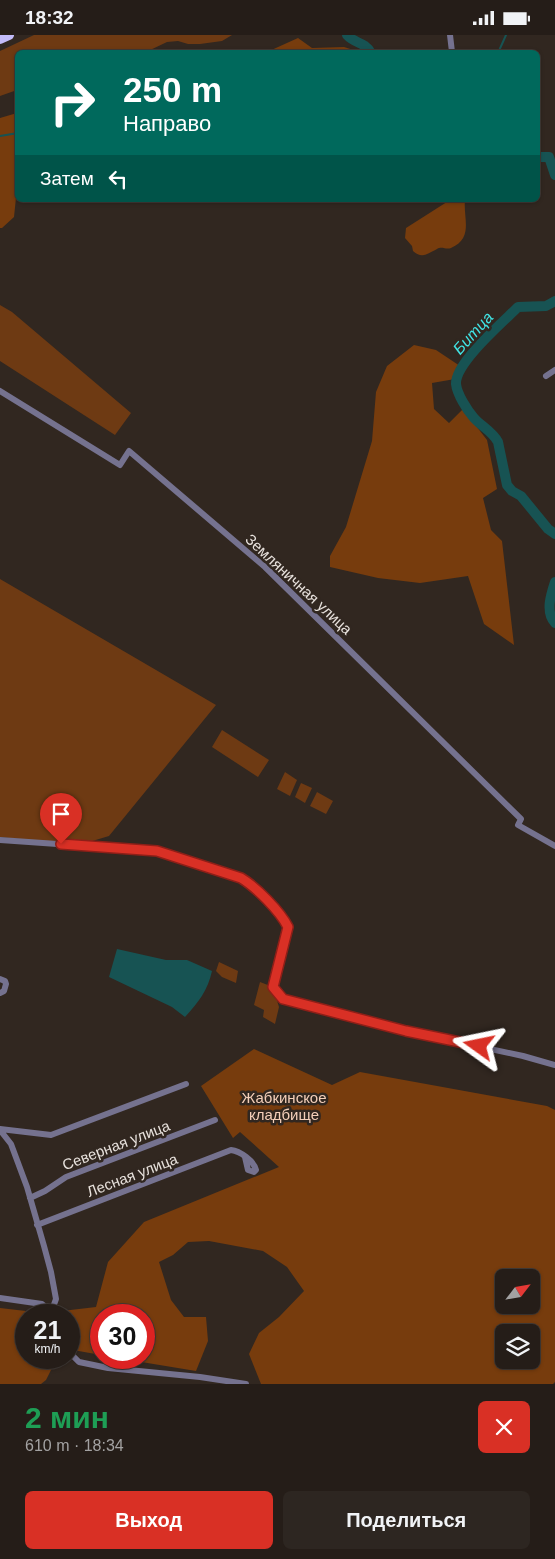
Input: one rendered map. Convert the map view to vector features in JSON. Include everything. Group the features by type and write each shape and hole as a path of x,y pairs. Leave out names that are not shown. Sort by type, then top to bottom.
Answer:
{"main road":[{"path":"0,39 9,35"}],"street":[{"path":"450,35 452,50"},
{"path":"546,376 555,371"},
{"name":"Земляничная улица","path":"0,391 120,465 129,451 265,567 521,819 518,825 555,846"},
{"path":"0,840 157,851 210,867 250,883 284,919 288,927 273,987 283,999 406,1031 524,1056 555,1065"},
{"path":"0,979 5,981 6,984 4,991 0,993"},
{"path":"0,1129 52,1135 186,1084"},
{"name":"Северная улица","path":"30,1199 66,1177 215,1120"},
{"path":"0,1129 9,1141 30,1199 51,1272 55,1304"},
{"path":"9,1141 14,1131"},
{"name":"Лесная улица","path":"37,1225 223,1153 237,1151 244,1157"},
{"path":"0,1297 42,1304"},
{"path":"80,1362 108,1368 200,1377 246,1384"}],"shaded area":[{"path":"34,35 232,35 222,41 200,44 188,44 178,41 167,42 150,50 15,50 15,91 0,96 0,51"},
{"path":"0,305 12,312 131,413 115,435 0,361"},
{"path":"0,579 216,705 109,836 79,845 0,837"},
{"path":"222,730 269,760 258,777 212,747"},
{"path":"285,772 297,780 290,796 277,789"},
{"path":"301,783 312,788 305,803 295,797"},
{"path":"317,792 333,801 326,814 310,806"},
{"path":"219,962 238,971 236,983 222,977 216,971"},
{"path":"260,982 273,987 279,1007 275,1024 263,1017 264,1010 254,1005"}],"green space":[{"path":"298,38 312,48 344,47 354,50 271,50"},
{"path":"15,114 14,217 2,228 0,228 0,118"},
{"path":"447,202 465,202 465,233 463,239 451,248 439,248 425,255 419,255 413,251 412,246 405,238 406,228"},
{"path":"414,345 436,350 460,366 455,379 432,383 434,409 449,423 463,409 487,440 497,489 483,498 491,530 502,541 514,645 484,624 468,576 420,583 378,578 330,567 330,556 346,527 372,441 376,392 387,366"},
{"name":"Жабкинское кладбище","path":"254,1049 332,1085 360,1072 547,1106 555,1110 555,1382 553,1384 261,1384 249,1354 259,1333 279,1317 304,1291 287,1267 263,1251 209,1241 188,1242 173,1255 159,1262 171,1300 184,1317 206,1317 208,1341 196,1371 155,1364 155,1304 97,1304 108,1262 144,1222 279,1167 240,1132 233,1138 201,1086"},
{"path":"0,1308 15,1310 15,1369 52,1369 46,1380 41,1384 0,1384"},
{"path":"90,1308 90,1353 80,1351 80,1309"}],"water":[{"path":"117,949 166,960 187,960 212,971 202,996 185,1017 172,1007 109,977"}],"waterway":[{"name":"Битца","path":"347,35 369,50"},
{"path":"499,50 506,35"},
{"path":"0,136 15,134"},
{"name":"Битца","path":"540,157 549,157 555,175"},
{"name":"Битца","path":"555,301 546,306 518,307 471,354 463,365 456,384 460,397 468,411 498,442 507,485 512,491 521,496 548,529 555,534"},
{"name":"Битца","path":"555,582 550,608 550,614 555,623"}],"route":[{"path":"61,844 157,851 241,878 250,883 284,919 288,927 273,987 283,999 406,1031 479,1046"}]}
